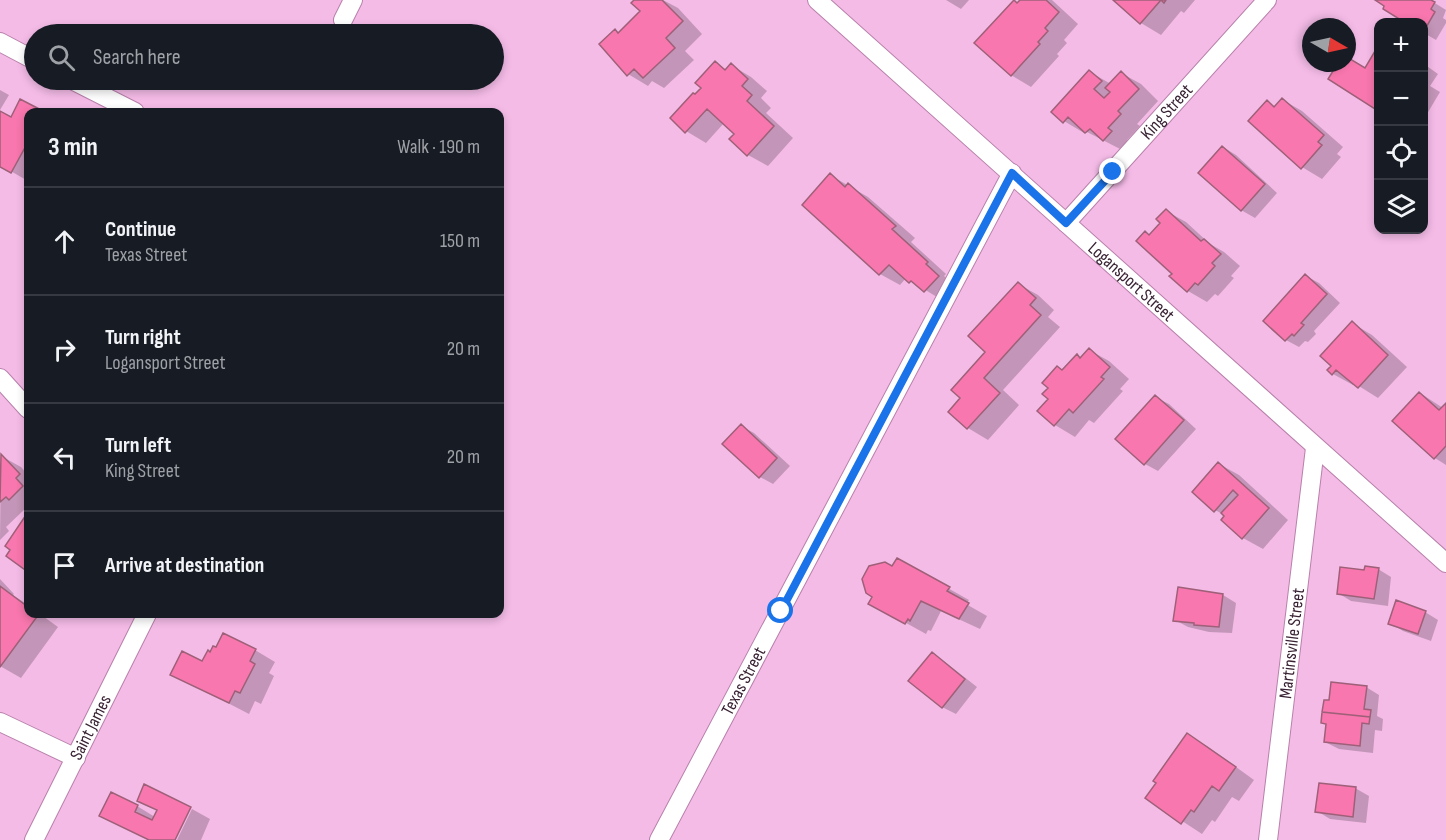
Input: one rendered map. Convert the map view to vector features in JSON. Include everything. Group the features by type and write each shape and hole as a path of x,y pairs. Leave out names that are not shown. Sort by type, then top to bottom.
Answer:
{"street":[{"path":"343,20 353,0"},
{"name":"Logansport Street","path":"817,0 1446,563"},
{"name":"King Street","path":"1066,223 1267,0"},
{"path":"0,42 24,55"},
{"path":"92,90 127,108"},
{"name":"Texas Street","path":"659,840 1012,173"},
{"path":"0,378 24,405"},
{"name":"Martinsville Street","path":"1268,840 1315,448"},
{"name":"Saint James","path":"34,840 145,618"},
{"path":"0,722 76,758"}],"building":[{"path":"634,0 662,0 683,21 666,38 675,48 643,78 634,69 627,76 599,44 615,29 618,33 640,11 631,3"},
{"path":"1014,0 1017,3 1020,0 1046,0 1059,12 1045,28 1048,31 1038,42 1040,44 1011,76 974,43"},
{"path":"1113,0 1161,0 1140,24"},
{"path":"1375,0 1431,0 1435,2 1431,9 1435,12 1428,24 1428,18 1398,18 1383,9 1384,6"},
{"path":"1374,53 1374,108 1328,79 1332,72 1356,72 1356,62 1365,68"},
{"path":"715,61 725,70 731,63 748,79 742,86 752,95 747,101 774,126 747,156 729,139 734,134 707,109 685,133 670,118 693,93 695,94 701,88 695,83"},
{"path":"1089,70 1102,81 1094,89 1104,98 1110,92 1105,88 1121,71 1139,89 1118,111 1121,114 1108,128 1112,131 1103,141 1090,129 1085,133 1068,117 1063,123 1051,112"},
{"path":"1282,98 1324,135 1318,142 1322,145 1301,169 1248,121 1267,100 1274,107"},
{"path":"20,99 37,108 24,108 24,149 11,173 0,167 0,111 11,117"},
{"path":"1222,146 1265,184 1241,211 1198,173"},
{"path":"830,173 845,187 848,183 896,226 892,229 928,262 926,264 939,276 924,292 911,281 909,283 889,265 879,275 802,205"},
{"path":"1166,209 1201,241 1204,239 1221,254 1212,263 1215,266 1198,285 1195,283 1187,292 1169,276 1172,274 1136,241 1145,231 1149,235 1160,223 1156,219"},
{"path":"1305,274 1327,294 1301,323 1304,325 1294,336 1292,334 1285,341 1263,321"},
{"path":"1018,282 1036,298 1030,305 1041,315 984,378 1000,393 967,429 948,412 960,398 951,390 985,352 968,336"},
{"path":"1352,321 1388,355 1358,388 1336,370 1332,375 1327,370 1331,366 1320,356"},
{"path":"1089,348 1110,367 1101,377 1104,379 1073,413 1069,409 1054,426 1037,411 1048,399 1042,394 1048,388 1042,383 1057,366 1062,370 1077,354 1080,358"},
{"path":"1419,392 1439,410 1446,403 1446,446 1434,459 1392,421"},
{"path":"1155,395 1184,420 1144,465 1115,439"},
{"path":"741,424 777,458 759,478 722,444"},
{"path":"1,454 20,474 16,478 23,486 9,500 6,497 0,502"},
{"path":"1218,462 1269,508 1242,539 1221,520 1224,516 1221,513 1238,495 1233,490 1214,512 1192,492"},
{"path":"24,518 24,569 6,556 10,550 5,546"},
{"path":"897,558 950,587 947,591 969,603 959,619 921,601 910,621 908,619 905,624 868,604 872,597 866,593 862,579 869,566 885,562 892,566"},
{"path":"1365,566 1379,568 1374,599 1337,594 1340,567 1364,570"},
{"path":"0,586 24,604 24,618 36,618 0,667"},
{"path":"1178,587 1223,594 1219,627 1173,621"},
{"path":"1396,600 1426,611 1418,634 1388,624"},
{"path":"223,633 256,649 250,661 255,664 240,693 235,691 229,703 170,675 182,651 202,661 208,650 210,652 213,646 216,647"},
{"path":"932,652 965,679 942,708 908,681"},
{"path":"1331,682 1367,686 1364,709 1371,710 1370,717 1322,712 1324,700 1329,700"},
{"path":"1322,712 1370,717 1369,724 1362,723 1360,746 1324,742 1326,724 1321,723"},
{"path":"1187,733 1236,767 1219,791 1212,786 1194,812 1191,810 1181,824 1145,798 1156,783 1153,781"},
{"path":"1319,783 1356,787 1353,817 1315,812"},
{"path":"144,784 191,807 175,840 149,840 99,816 111,792 138,805 135,812 152,820 157,810 137,801"}],"route":[{"path":"781,611 1012,173 1066,223 1113,172"}]}
